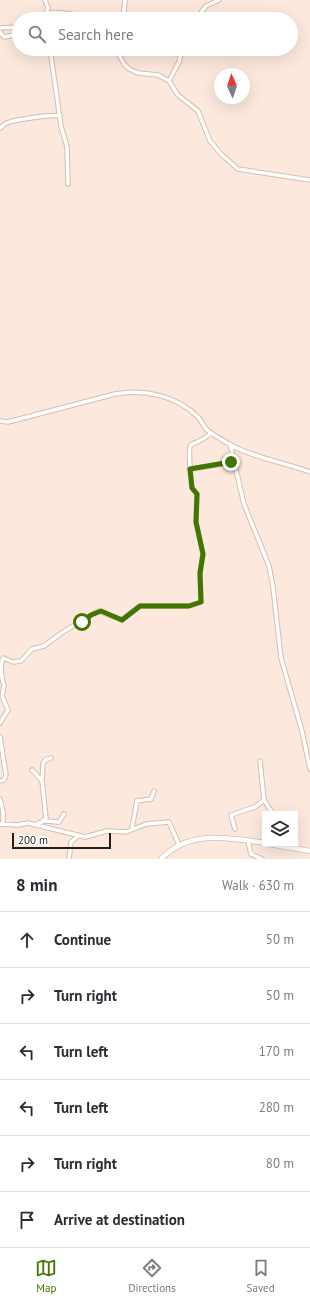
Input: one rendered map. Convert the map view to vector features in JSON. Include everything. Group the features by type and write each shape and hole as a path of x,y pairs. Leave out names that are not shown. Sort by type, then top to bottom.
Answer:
{"street":[{"path":"46,0 48,8 47,12"},
{"path":"124,12 125,0"},
{"path":"201,12 206,6 219,0"},
{"path":"0,28 12,27"},
{"path":"1,35 12,36"},
{"path":"51,56 52,72 68,154 68,184"},
{"path":"120,56 129,69 138,73 162,76 169,81 178,95 198,111 210,141 222,155 238,169 310,180"},
{"path":"169,81 179,62 180,56"},
{"path":"0,128 6,123 21,119 49,115 60,116"},
{"path":"0,421 8,422 116,394 141,392 167,398 180,405 198,417 207,430 230,444 310,472"},
{"path":"0,723 8,710 2,696 4,685 1,679 0,666 3,658 14,662 21,660 32,649 44,646 63,632 98,611 122,620 140,606 189,606 201,602 200,573 203,554 196,522 197,494 192,488 189,448 191,444 211,432"},
{"path":"230,444 244,504 269,566 274,587 281,658 302,731 310,769"},
{"path":"190,469 234,462"},
{"path":"0,737 6,775 4,780 0,782"},
{"path":"45,821 47,814 42,781 43,764 51,758"},
{"path":"260,761 264,800 271,811"},
{"path":"32,770 42,781"},
{"path":"132,828 137,801 151,799 154,791"},
{"path":"0,799 3,812 2,824 35,824 85,837 107,831 126,832 132,828 162,821 169,822 179,845"},
{"path":"235,829 231,815 254,807 264,800"},
{"path":"35,824 45,821 59,822 64,814"},
{"path":"69,859 71,842 78,836"},
{"path":"161,859 179,845 206,837 220,837 262,843"},
{"path":"248,841 251,854 262,859"},
{"path":"291,847 310,850"}],"route":[{"path":"82,622 98,611 122,620 140,606 191,606 195,602 201,602 200,568 203,554 200,538 196,528 197,494 191,485 190,469 231,462"}]}
